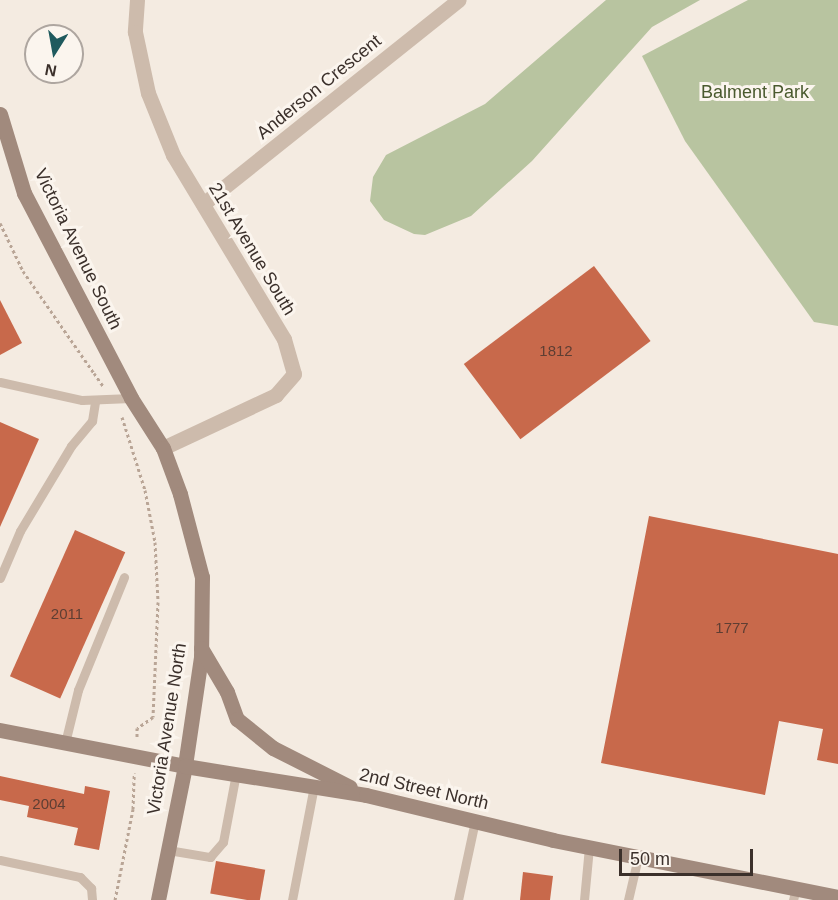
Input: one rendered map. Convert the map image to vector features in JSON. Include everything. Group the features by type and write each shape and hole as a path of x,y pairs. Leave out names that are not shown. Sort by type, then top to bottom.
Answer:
{"main road":[{"name":"Victoria Avenue South","path":"0,114 24,193 131,398"},
{"name":"Victoria Avenue North","path":"131,398 163,448 180,494 202,577 201,648 185,766 158,900"},
{"path":"201,648 227,692 237,719 273,748 366,795"},
{"name":"2nd Street North","path":"0,730 185,766 366,795 795,894 838,897"}],"street":[{"name":"21st Avenue South","path":"136,0 135,32 148,93 172,155 284,339 294,374 276,394 163,448"},
{"name":"Anderson Crescent","path":"203,204 459,0"}],"lane":[{"path":"0,382 95,401 131,398"},
{"path":"0,578 20,531 71,446 92,421 95,401"},
{"path":"65,743 78,690 124,577"},
{"path":"168,850 210,857 223,842 236,773"},
{"path":"292,900 314,786"},
{"path":"458,900 475,821"},
{"path":"584,900 589,847"},
{"path":"628,900 638,856"},
{"path":"0,860 80,877 90,888 92,900"}],"path":[{"path":"0,223 23,271 120,411 145,490 155,542 158,602 153,717 137,728 137,757 131,792 133,809 115,900"}],"green space":[{"path":"606,0 700,0 652,27 532,161 471,216 425,235 414,234 384,220 370,201 373,177 386,155 485,104"},
{"name":"Balment Park","path":"748,0 838,0 838,326 814,322 685,141 642,56"}],"building":[{"path":"594,266 651,341 520,439 464,364"},
{"path":"0,300 22,343 0,355"},
{"path":"0,422 39,439 0,527"},
{"path":"649,516 838,554 838,764 817,760 823,729 779,721 765,795 601,763"},
{"path":"75,530 125,552 60,699 10,676"},
{"path":"0,776 84,794 85,786 110,791 99,850 74,845 78,828 27,817 29,806 0,800"},
{"path":"216,861 265,870 260,900 210,893"},
{"path":"523,872 553,876 550,900 520,900"}]}
